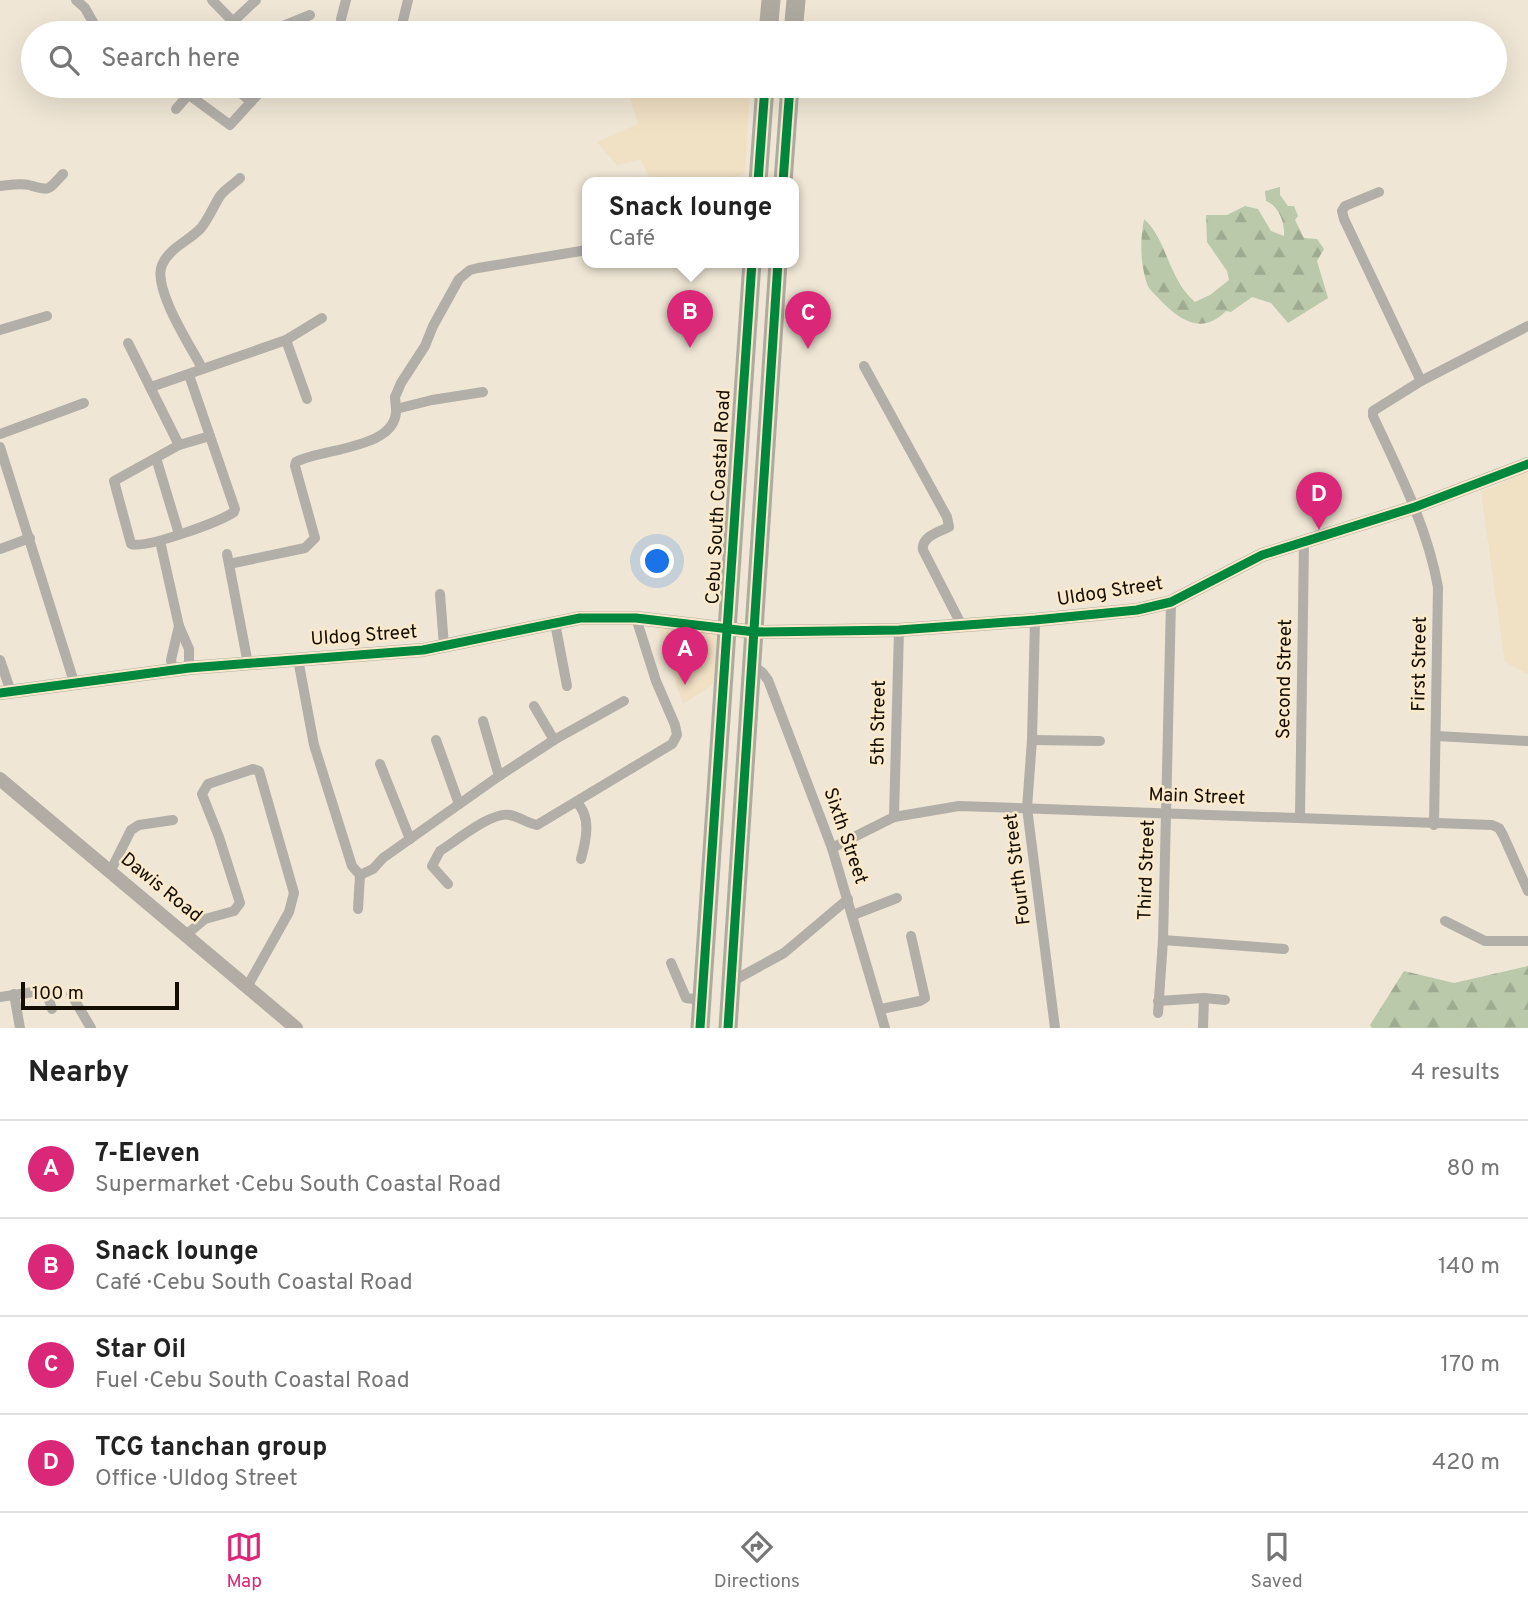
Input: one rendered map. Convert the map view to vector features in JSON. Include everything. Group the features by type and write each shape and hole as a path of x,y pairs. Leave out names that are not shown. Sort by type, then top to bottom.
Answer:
{"highway":[{"path":"769,21 771,0"},
{"path":"794,21 796,0"},
{"path":"758,177 764,98"},
{"path":"783,177 789,98"},
{"name":"Cebu South Coastal Road","path":"700,1028 752,268"},
{"path":"728,1028 778,268"}],"street":[{"path":"212,0 232,21 256,0"},
{"path":"341,19 346,0"},
{"path":"403,21 408,0"},
{"path":"85,3 93,21"},
{"path":"296,21 310,15"},
{"path":"176,109 185,98"},
{"path":"201,98 230,125 255,98"},
{"path":"246,98 251,102"},
{"path":"0,186 30,185 41,190 50,188 63,174"},
{"path":"202,368 172,310 162,285 161,266 174,249 193,236 207,220 221,194 240,178"},
{"path":"1379,192 1345,206 1342,211 1343,219 1421,381"},
{"path":"248,664 228,559 305,548 312,544 315,538 296,462 376,438 391,429 396,417 395,397 401,383 425,346 459,279 470,270 582,251"},
{"path":"0,330 47,316"},
{"path":"151,387 286,340 322,318"},
{"name":"First Street","path":"1434,824 1438,587 1432,554 1415,507 1373,416 1376,407 1528,326"},
{"path":"286,340 307,400"},
{"path":"128,343 178,445"},
{"path":"864,366 947,517 949,527 925,539 922,545 962,626"},
{"path":"189,375 210,436 235,509 231,515 160,541 139,546 131,544 114,486 117,478 178,445 210,436"},
{"path":"396,409 483,392"},
{"path":"0,434 84,403"},
{"path":"0,447 74,682"},
{"path":"156,458 179,534"},
{"name":"Uldog Street","path":"6,693 189,668 423,650 580,618 636,618 755,632 899,630 1035,621 1137,610 1171,602 1262,555 1415,507 1528,464"},
{"path":"0,549 30,538"},
{"path":"160,541 179,626 189,649 189,668"},
{"name":"Second Street","path":"1300,817 1304,541"},
{"path":"440,594 444,646"},
{"name":"Third Street","path":"1171,602 1163,940 1158,1007 1205,998"},
{"path":"448,884 432,866 440,851 470,832 500,816 510,815 537,825 672,744 677,735 675,725 656,681 636,618"},
{"name":"Fourth Street","path":"1035,621 1027,808 1055,1028"},
{"path":"555,623 567,686"},
{"path":"173,670 171,660 179,626"},
{"name":"5th Street","path":"894,817 899,630"},
{"path":"298,659 314,745 352,866 360,875 358,909"},
{"path":"0,660 6,693"},
{"name":"Sixth Street","path":"752,666 768,680 832,848 885,1028"},
{"path":"360,875 373,869 383,858 499,776 554,740 624,701"},
{"path":"534,706 554,740"},
{"path":"483,721 499,776"},
{"path":"1437,736 1528,741"},
{"path":"436,740 459,804"},
{"path":"1032,740 1100,741"},
{"path":"380,764 410,839"},
{"path":"187,934 205,919 234,911 240,903 202,794 204,789 208,785 253,769 259,771 294,893 289,912 247,987"},
{"name":"Dawis Road","path":"0,779 296,1028"},
{"path":"576,803 584,814 587,833 581,859"},
{"name":"Main Street","path":"832,848 894,817 959,806 1492,825 1499,828 1528,891"},
{"path":"110,872 131,830 139,825 173,820"},
{"path":"853,915 897,898"},
{"path":"731,982 784,953 848,899"},
{"path":"1445,921 1485,941 1528,941"},
{"path":"881,1009 925,998 911,936"},
{"path":"1163,940 1284,949"},
{"path":"671,963 686,998 702,1000"},
{"path":"0,996 46,990 52,1009"},
{"path":"14,994 20,1028"},
{"path":"71,994 91,1028"},
{"path":"1203,1028 1205,998 1225,1000"}],"shaded area":[{"path":"630,98 749,98 745,174 735,177 649,177 641,159 617,165 597,142 638,124"},
{"path":"1528,471 1528,674 1505,662 1481,492"},
{"path":"655,621 716,633 721,640 719,680 683,704"}],"green space":[{"path":"1280,187 1280,195 1288,206 1294,206 1298,216 1295,220 1304,238 1317,239 1324,249 1317,261 1328,298 1288,323 1271,303 1252,297 1231,312 1226,311 1209,322 1200,324 1176,314 1150,289 1142,260 1144,219 1158,237 1179,282 1195,302 1210,295 1229,280 1227,271 1207,242 1206,215 1227,215 1245,206 1258,209 1271,231 1284,236 1280,216 1271,203 1266,201 1265,191"},
{"path":"1528,966 1528,1028 1372,1028 1370,1025 1404,971 1454,983"}],"cycle path":[{"path":"758,177 764,98"},
{"path":"783,177 789,98"},
{"path":"700,1028 752,268"},
{"path":"728,1028 778,268"},
{"path":"0,693 189,668 423,650 580,618 636,618 755,632 899,630 1137,610 1171,602 1262,555 1415,507 1528,464"}],"place":[{"name":"Snack lounge","path":"690,348"},
{"name":"Star Oil","path":"808,349"},
{"name":"TCG tanchan group","path":"1319,530"},
{"name":"7-Eleven","path":"685,685"}]}
